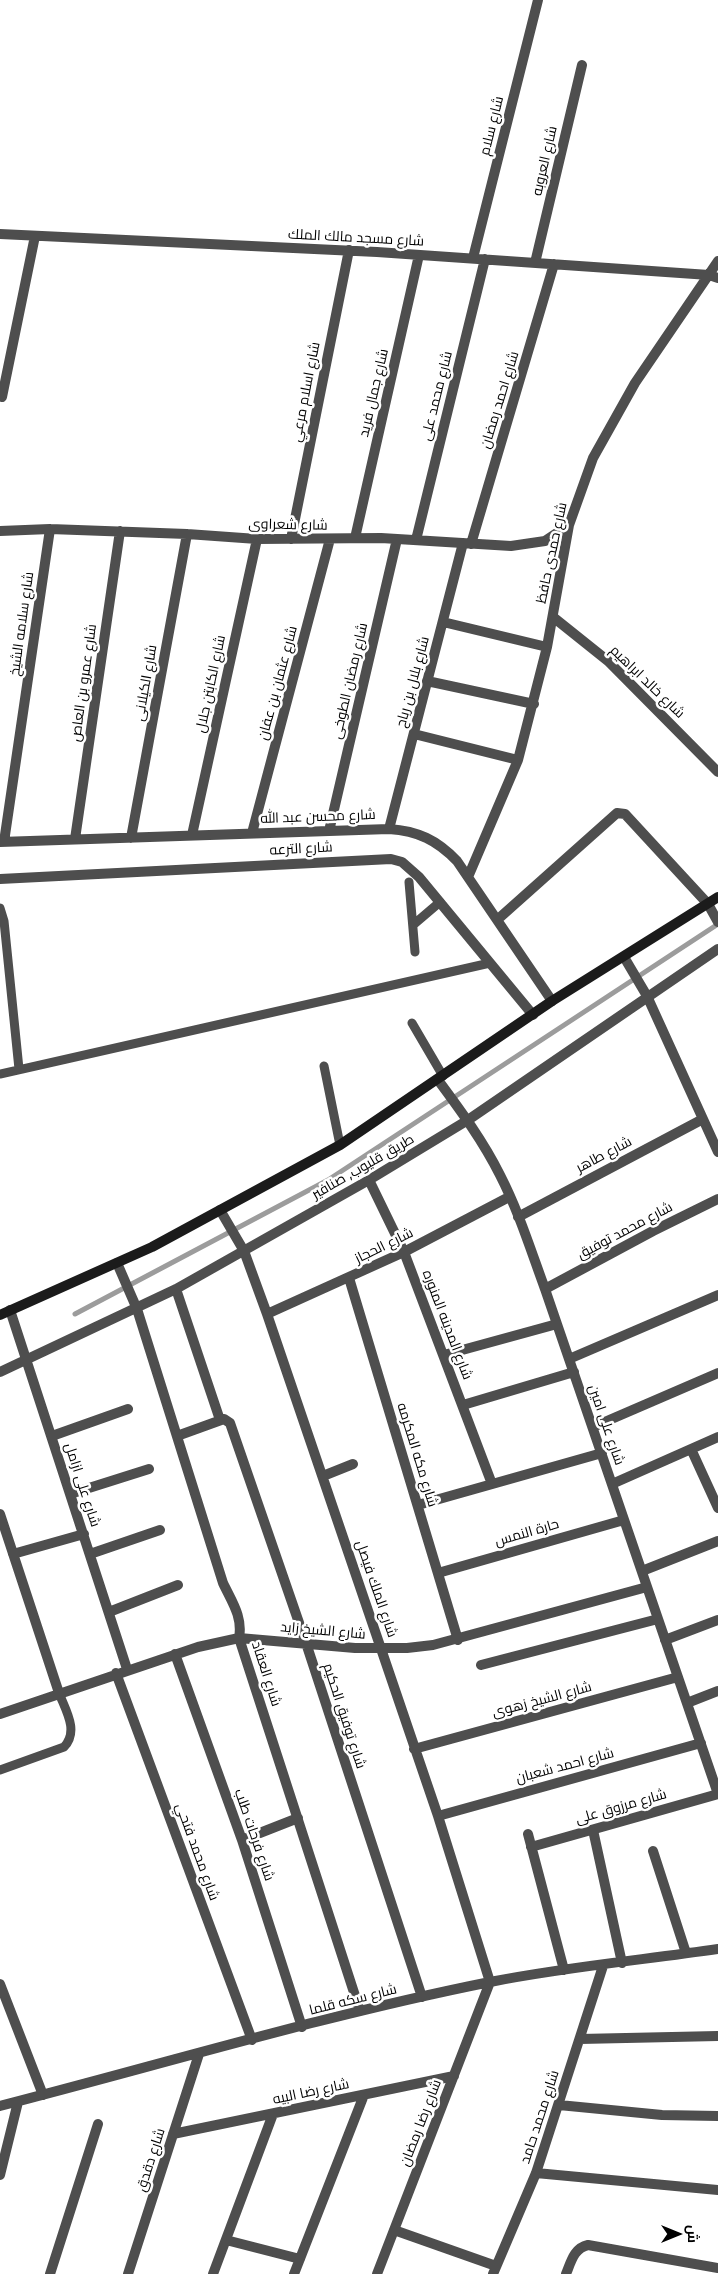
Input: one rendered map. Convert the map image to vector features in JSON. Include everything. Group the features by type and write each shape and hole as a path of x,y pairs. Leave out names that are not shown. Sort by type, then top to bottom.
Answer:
{"street":[{"name":"شارع سلام","path":"473,258 538,0"},
{"name":"شارع العروبه","path":"535,263 582,65"},
{"name":"شارع مسجد مالك الملك","path":"0,234 349,250 714,276"},
{"path":"2,397 35,236"},
{"name":"شارع اسلام مرعي","path":"291,539 349,250"},
{"name":"شارع جمال فريد","path":"356,538 419,255"},
{"name":"شارع محمد على","path":"416,540 485,259"},
{"name":"شارع حمدى حافظ","path":"468,877 489,833 518,760 534,704 547,647 569,525 593,458 635,384 714,276 718,260"},
{"name":"شارع احمد رمضان","path":"467,543 554,264"},
{"name":"شارع شعراوى","path":"0,531 50,529 187,534 257,539 397,539 511,546 545,541 569,525"},
{"name":"شارع سلامه الشيخ","path":"2,842 50,529"},
{"name":"شارع عمرو بن العاص","path":"75,840 120,531"},
{"name":"شارع الكيلانى","path":"132,838 187,534"},
{"name":"شارع الكابتن جلال","path":"192,835 257,539"},
{"name":"شارع عثمان بن عفان","path":"252,833 330,539"},
{"name":"شارع رمضان الطوخى","path":"329,831 397,539"},
{"name":"شارع بلال بن رباح","path":"389,828 443,622 467,543"},
{"name":"شارع خالد ابراهيم","path":"553,617 590,645 625,677 718,772"},
{"path":"443,622 547,647"},
{"path":"427,681 534,704"},
{"path":"414,734 518,760"},
{"path":"497,920 618,813 625,814 708,904 718,922"},
{"name":"شارع محسن عبد الله","path":"2,842 389,828 409,830 427,836 444,847 458,861 552,1001"},
{"name":"شارع الترعه","path":"0,878 391,859 402,862 412,868 533,1015"},
{"path":"5,1312 152,1247 340,1145 552,1001 718,897"},
{"name":"طريق قليوب, صنافير","path":"0,1372 176,1289 369,1180 468,1120 718,948"},
{"path":"624,957 647,996 718,1152"},
{"name":"شارع على امين","path":"440,1078 468,1120 501,1177 518,1216 574,1372 718,1794"},
{"name":"شارع طاهر","path":"518,1216 703,1119"},
{"name":"شارع المدينه المنوره","path":"369,1180 404,1252 492,1484"},
{"name":"شارع الحجاز","path":"267,1314 404,1252 510,1197"},
{"name":"شارع محمد توفيق","path":"545,1289 652,1231 718,1199"},
{"name":"شارع الملك فيصل","path":"220,1210 244,1251 267,1314 382,1648 414,1749 438,1816 490,1982"},
{"name":"شارع العقاد","path":"117,1263 137,1309 223,1583 241,1621 239,1638 360,2011"},
{"name":"شارع مكه المكرمه","path":"350,1278 458,1640"},
{"name":"شارع توفيق الحكيم","path":"176,1289 222,1420 230,1423 306,1643 422,1997"},
{"path":"569,1359 718,1295"},
{"name":"شارع على ازامل","path":"5,1312 27,1360 127,1670"},
{"path":"444,1355 557,1324"},
{"path":"463,1405 574,1372"},
{"path":"593,1427 718,1373"},
{"path":"52,1436 128,1408"},
{"path":"177,1436 222,1420"},
{"path":"612,1484 718,1437"},
{"path":"690,1449 718,1508"},
{"path":"418,1504 602,1454"},
{"path":"323,1476 353,1464"},
{"path":"70,1494 149,1469"},
{"path":"0,1514 59,1693"},
{"name":"حارة النمس","path":"438,1572 624,1520"},
{"path":"90,1554 160,1530"},
{"path":"13,1554 84,1534"},
{"path":"642,1571 718,1540"},
{"path":"109,1612 178,1585"},
{"name":"شارع الشيخ زايد","path":"0,1714 116,1673 222,1640 239,1638 407,1648 458,1640 647,1587"},
{"path":"481,1665 658,1619"},
{"path":"665,1640 718,1620"},
{"name":"شارع فرحات طلب","path":"175,1654 242,1840 302,2027"},
{"name":"شارع محمد فتحي","path":"116,1673 252,2040"},
{"name":"شارع الشيخ زهوى","path":"414,1749 678,1677"},
{"path":"687,1703 718,1691"},
{"name":"شارع احمد شعبان","path":"438,1816 701,1743"},
{"name":"شارع مرزوق على","path":"531,1847 718,1794"},
{"path":"242,1840 298,1818"},
{"path":"593,1830 622,1963"},
{"path":"528,1834 564,1970"},
{"path":"653,1851 686,1953"},
{"name":"شارع سكه قلما","path":"0,2106 360,2011 490,1982 718,1949"},
{"name":"شارع محمد حامد","path":"495,2270 536,2173 603,1966"},
{"name":"شارع رضا رمضان","path":"377,2274 490,1982"},
{"path":"0,1984 43,2095"},
{"path":"580,2039 718,2036"},
{"name":"شارع دقدق","path":"128,2274 199,2054"},
{"name":"شارع رضا البيه","path":"173,2134 454,2076"},
{"path":"294,2274 364,2095"},
{"path":"0,2175 18,2102"},
{"path":"559,2105 654,2115 718,2116"},
{"path":"213,2274 273,2114"},
{"path":"50,2274 98,2124"},
{"path":"536,2173 718,2190"},
{"path":"394,2230 495,2270"},
{"path":"226,2240 300,2259"},
{"path":"566,2274 575,2253 582,2246 588,2245 718,2268"}],"lane":[{"path":"408,882 415,952"},
{"path":"413,924 440,902"},
{"path":"0,908 4,921 19,1070"},
{"path":"0,1074 490,962"},
{"path":"412,1023 440,1078"},
{"path":"324,1066 340,1145"},
{"path":"0,1770 64,1747 69,1742 72,1734 71,1726 59,1693"}],"waterway":[{"path":"75,1314 328,1180 718,924"}]}
